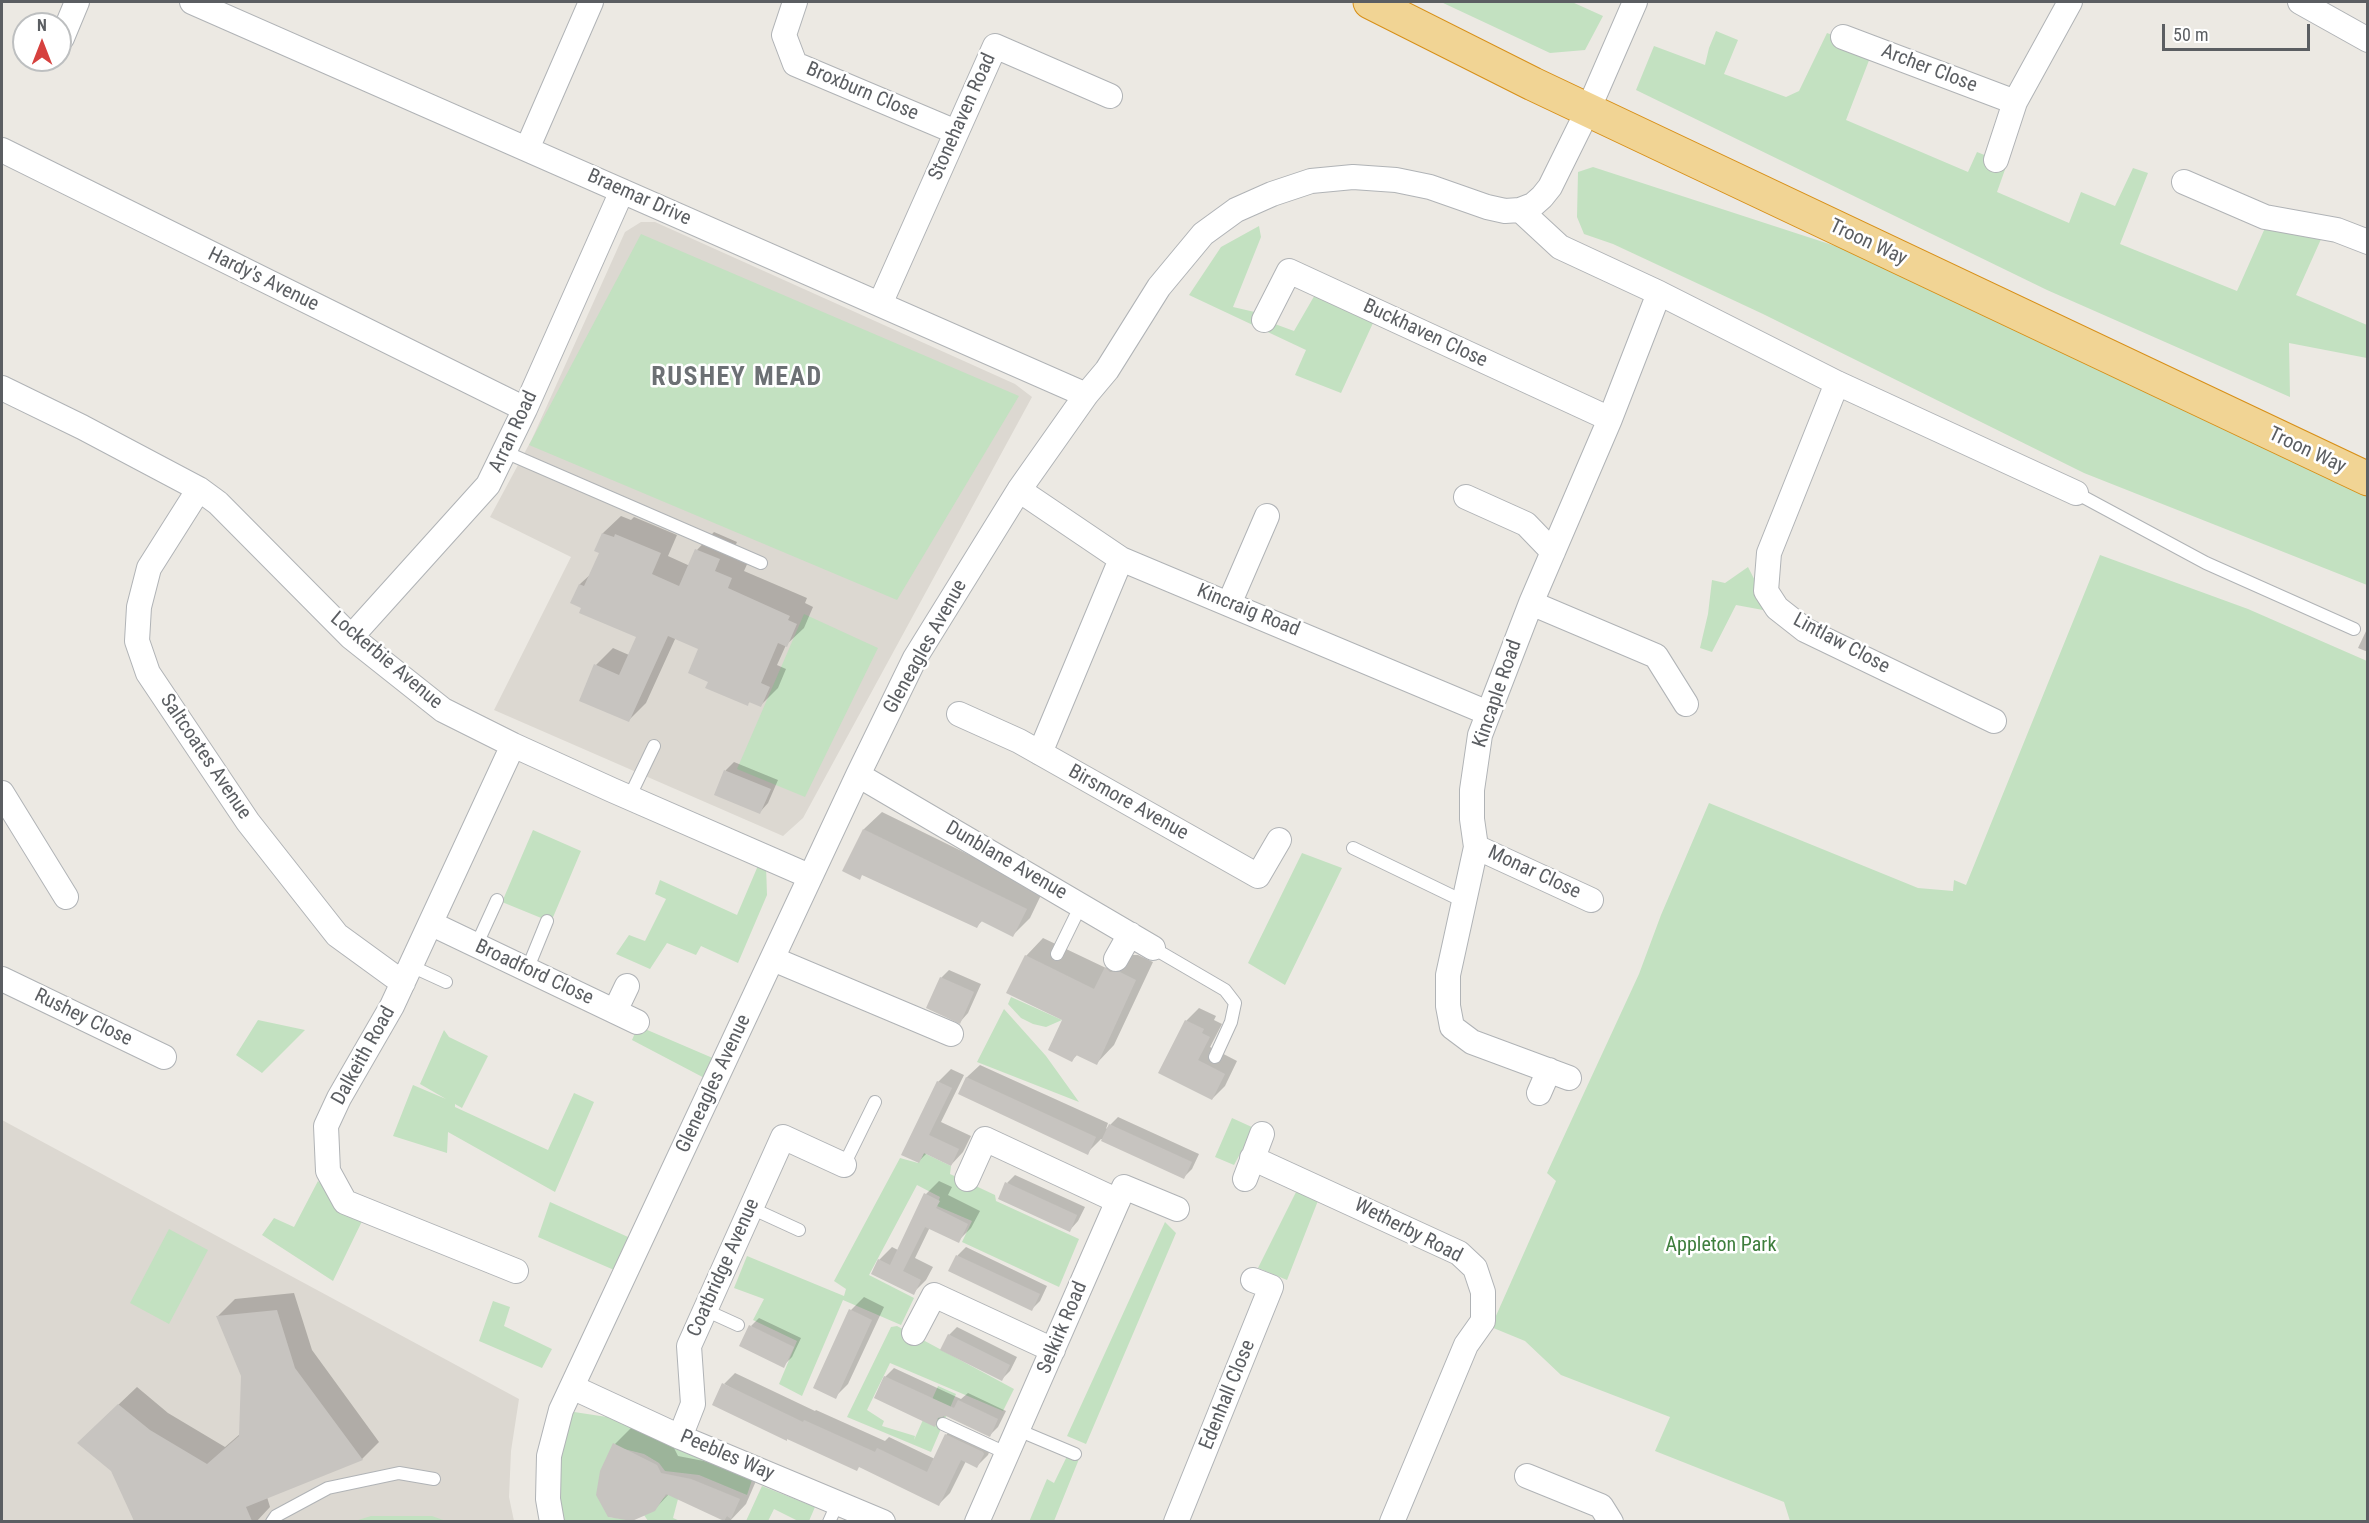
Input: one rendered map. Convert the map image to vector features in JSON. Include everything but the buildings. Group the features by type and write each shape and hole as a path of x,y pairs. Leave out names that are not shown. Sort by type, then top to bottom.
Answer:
{"highway":[{"name":"Troon Way","path":"1371,2 1533,84 2367,479"}],"street":[{"name":"Braemar Drive","path":"192,2 1086,395"},
{"path":"527,149 591,2"},
{"name":"Broxburn Close","path":"795,2 784,35 795,64 956,132"},
{"path":"1635,2 1588,110 1542,197 1533,205 1520,210 1560,247 1659,293 1837,383 2076,493"},
{"path":"1996,160 2015,102 2070,2"},
{"path":"2300,2 2367,39"},
{"name":"Archer Close","path":"1843,37 2015,102"},
{"name":"Stonehaven Road","path":"880,304 995,46 1110,96"},
{"name":"Hardy's Avenue","path":"2,150 525,409"},
{"name":"Gleneagles Avenue","path":"552,1521 548,1499 549,1456 561,1410 773,959 809,876 915,657 1018,490 1086,395 1107,370 1159,287 1203,234 1236,210 1272,194 1311,181 1353,177 1396,180 1430,187 1486,207 1505,211 1520,210"},
{"path":"2184,182 2265,217 2337,230 2367,242"},
{"name":"Arran Road","path":"351,637 488,485 525,409 622,191"},
{"name":"Buckhaven Close","path":"1264,320 1289,271 1610,419"},
{"name":"Kincaple Road","path":"1539,1093 1559,1074 1472,1042 1452,1027 1448,1006 1448,975 1476,847 1472,819 1472,790 1480,735 1531,603 1610,419 1659,293"},
{"name":"Lintlaw Close","path":"1837,383 1769,553 1766,591 1777,608 1805,630 1994,721"},
{"name":"Lockerbie Avenue","path":"2,388 199,489 218,503 351,637 443,710 629,798 809,876"},
{"name":"Saltcoates Avenue","path":"199,489 149,568 139,608 137,641 148,673 248,822 337,935 407,975"},
{"name":"Kincraig Road","path":"1018,490 1121,559 1488,713"},
{"path":"1466,497 1526,524 1553,552"},
{"path":"1229,604 1267,516"},
{"path":"1040,753 1121,559"},
{"path":"1531,603 1656,656 1686,704"},
{"name":"Birsmore Avenue","path":"960,714 1019,741 1258,876 1279,840"},
{"name":"Dalkeith Road","path":"513,745 393,1006 339,1098 326,1126 328,1171 345,1202 516,1271"},
{"name":"Dunblane Avenue","path":"858,775 1153,948"},
{"path":"2,793 66,897"},
{"name":"Monar Close","path":"1476,847 1591,900"},
{"name":"Broadford Close","path":"432,924 637,1022"},
{"path":"1116,959 1130,934"},
{"path":"773,959 951,1034"},
{"name":"Rushey Close","path":"2,979 164,1057"},
{"path":"615,1011 627,986"},
{"name":"Wetherby Road","path":"1262,1134 1248,1169 1459,1253 1475,1268 1483,1292 1483,1321 1466,1345 1392,1521"},
{"name":"Coatbridge Avenue","path":"680,1437 693,1404 689,1346 783,1137 844,1165"},
{"path":"967,1179 985,1139 1118,1201 1124,1187 1177,1209"},
{"name":"Selkirk Road","path":"977,1521 1118,1201"},
{"name":"Edenhall Close","path":"1176,1521 1270,1287"},
{"path":"914,1333 934,1295 1053,1350"},
{"name":"Peebles Way","path":"572,1387 833,1511 883,1521"},
{"path":"1527,1476 1601,1506 1611,1521"}],"lane":[{"path":"505,452 761,563"},
{"path":"2076,493 2206,563 2354,629"},
{"path":"629,798 654,746"},
{"path":"1353,848 1465,902"},
{"path":"476,946 497,900"},
{"path":"1057,954 1081,905"},
{"path":"527,970 547,921"},
{"path":"1153,948 1225,990 1235,1003 1231,1023 1215,1057"},
{"path":"407,975 446,982"},
{"path":"844,1165 875,1102"},
{"path":"751,1208 799,1230"},
{"path":"705,1310 738,1325"},
{"path":"943,1424 1008,1454"},
{"path":"1018,1430 1075,1454"},
{"path":"272,1521 276,1516 328,1488 399,1473 434,1479"}],"shaded area":[{"path":"641,222 655,222 1015,384 1032,397 803,818 783,836 494,710 571,557 490,517 532,439 625,232"},
{"path":"2,1120 519,1399 511,1451 509,1497 514,1521 2,1521"}],"green space":[{"path":"1441,2 1572,2 1603,16 1585,50 1550,53"},
{"path":"1716,31 1738,40 1724,74 1786,97 1799,91 1827,33 1873,50 1846,120 1968,172 1977,152 2007,164 1997,192 2069,223 2081,192 2115,206 2133,168 2148,173 2120,244 2237,291 2269,219 2326,228 2296,295 2367,325 2367,358 2289,343 2290,397 2047,290 1636,90 1654,46 1705,65"},
{"path":"1593,167 1906,269 2367,486 2367,585 2084,473 1763,314 1613,244 1584,234 1577,217 1578,172"},
{"path":"1259,226 1261,237 1233,307 1259,313 1264,320 1294,331 1320,286 1378,312 1341,393 1295,375 1306,350 1189,295 1221,247"},
{"path":"641,234 1019,396 897,600 529,445"},
{"name":"Appleton Park","path":"2100,555 2248,609 2367,661 2367,1521 1790,1521 1784,1502 1655,1451 1670,1417 1561,1375 1525,1341 1491,1327 1556,1181 1547,1173 1639,974 1661,915 1709,803 1918,888 1953,891 1954,880 1966,885"},
{"path":"1748,567 1768,606 1763,610 1736,605 1712,652 1700,648 1708,614 1712,580 1725,583"},
{"path":"804,614 878,648 805,797 737,769"},
{"path":"533,830 581,851 551,922 502,902"},
{"path":"1302,853 1342,868 1285,985 1248,963"},
{"path":"760,861 766,865 767,895 738,963 701,946 696,955 667,943 650,969 616,954 629,935 645,941 666,899 655,894 660,880 737,915"},
{"path":"1011,997 1062,1020 1046,1027 1033,1024 1021,1018 1008,1004"},
{"path":"1004,1009 1046,1056 1079,1102 977,1062"},
{"path":"258,1020 305,1030 262,1073 236,1055"},
{"path":"638,1026 722,1062 712,1082 632,1040"},
{"path":"444,1030 449,1037 488,1056 462,1108 455,1104 455,1107 548,1150 574,1093 594,1102 555,1192 448,1132 447,1153 393,1136 413,1085 446,1099 420,1084"},
{"path":"1232,1118 1254,1128 1234,1165 1215,1157"},
{"path":"924,1153 951,1166 950,1174 995,1195 996,1201 1079,1239 1059,1287 962,1242 972,1221 937,1206 940,1197 917,1185 869,1275 914,1298 901,1325 843,1300 802,1396 779,1384 797,1341 753,1320 764,1299 734,1288 747,1256 844,1296 846,1289 834,1281 900,1158 918,1163"},
{"path":"318,1181 337,1199 366,1213 333,1281 262,1235 274,1218 294,1227"},
{"path":"1300,1184 1321,1193 1287,1280 1258,1268"},
{"path":"550,1202 637,1241 621,1273 538,1237"},
{"path":"1165,1222 1176,1233 1086,1444 1067,1436"},
{"path":"169,1229 208,1250 169,1324 130,1303"},
{"path":"493,1301 510,1307 504,1326 552,1349 542,1368 479,1341"},
{"path":"897,1326 1014,1389 1003,1411 890,1363 867,1410 884,1421 882,1426 915,1436 914,1440 938,1386 956,1394 931,1452 847,1417 891,1327"},
{"path":"561,1410 607,1417 752,1480 747,1495 699,1475 665,1471 659,1463 644,1454 624,1449 608,1517 643,1521 555,1521"},
{"path":"1069,1452 1079,1459 1054,1521 1029,1522 1047,1479 1054,1483"},
{"path":"762,1486 815,1507 809,1521 798,1521 774,1509 768,1521 746,1521"},
{"path":"672,1491 678,1499 673,1518 680,1521 648,1521 644,1515"},
{"path":"371,1516 432,1516 446,1521 355,1521"}],"district":[{"name":"RUSHEY MEAD","path":"737,378"}]}
